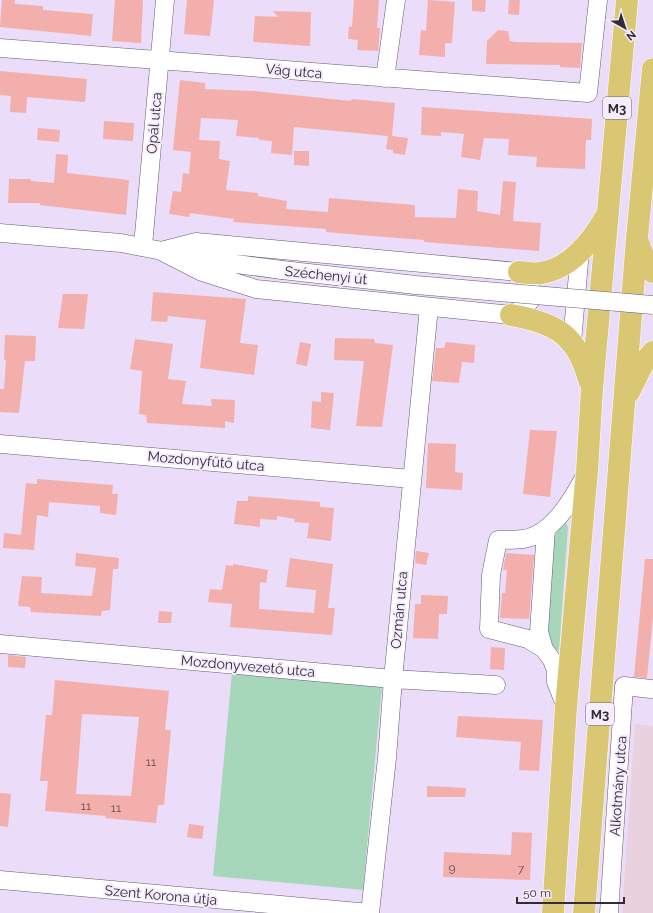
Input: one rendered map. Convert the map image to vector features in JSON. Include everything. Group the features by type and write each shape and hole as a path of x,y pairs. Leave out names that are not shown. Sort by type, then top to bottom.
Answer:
{"main road":[{"name":"M3","path":"554,913 566,707 587,471 606,216 627,0"},
{"name":"M3","path":"584,913 636,238 653,69"},
{"path":"519,272 541,273 569,261 595,235 606,216"},
{"path":"636,238 647,266 653,272"},
{"path":"511,315 539,320 548,324 572,342 580,352 592,389"},
{"path":"624,402 644,362 653,352"}],"street":[{"name":"Opál utca","path":"143,246 165,0"},
{"path":"386,78 396,0"},
{"name":"Vág utca","path":"0,48 588,93 598,0"},
{"name":"Széchenyi út","path":"0,233 143,246 214,261 416,285 653,305"},
{"path":"196,242 519,272 530,284 533,297 526,306 511,315 256,289 202,272 161,251 196,242"},
{"path":"572,342 580,251"},
{"name":"Ozmán utca","path":"370,913 387,758 428,307"},
{"name":"Mozdonyfűtő utca","path":"0,444 412,479"},
{"path":"544,649 528,640 489,629 491,575 498,540 524,539 546,529 563,513 587,471"},
{"path":"546,529 539,632 544,649 552,660 556,670 556,682 566,707"},
{"name":"Mozdonyvezető utca","path":"0,644 393,679 496,685"},
{"name":"Alkotmány utca","path":"609,913 624,686 652,687"},
{"name":"Szent Korona útja","path":"0,880 265,909 370,913"}],"shaded area":[{"path":"635,724 653,726 653,913 622,913"}],"green space":[{"path":"563,522 566,523 568,527 559,651 553,648 548,633 554,538"},
{"path":"232,672 382,685 363,890 213,876"}],"building":[{"path":"2,0 15,0 15,4 43,6 43,10 93,14 91,36 0,27"},
{"path":"115,0 143,0 141,43 112,41"},
{"path":"187,0 214,0 210,36 184,34"},
{"path":"354,0 379,0 377,28 380,28 378,51 357,50 358,40 348,39 349,26 352,27"},
{"path":"428,0 455,2 452,43 445,43 445,57 419,55 421,30 426,31"},
{"path":"472,0 486,0 485,12 472,11"},
{"path":"509,0 520,0 519,15 508,14"},
{"path":"273,11 311,12 310,46 253,42 255,16 278,17"},
{"path":"498,30 508,31 510,41 514,42 582,43 580,68 560,67 560,65 486,64 487,41"},
{"path":"0,71 87,79 85,102 27,97 26,113 10,112 11,96 0,95"},
{"path":"180,80 205,83 205,89 253,91 351,101 352,99 395,103 392,136 408,138 405,155 393,153 393,150 386,149 388,136 294,127 292,155 271,153 272,141 236,136 238,120 201,118 199,140 220,141 219,159 230,161 226,190 258,193 258,196 287,201 286,209 328,212 329,198 415,205 415,217 456,218 458,189 478,191 477,211 500,215 503,181 516,182 513,221 541,223 539,251 424,242 424,240 326,232 326,229 233,222 234,219 190,213 189,217 169,214 173,191 181,192 183,173 189,174 191,152 173,150"},
{"path":"422,107 592,119 591,140 586,140 585,169 536,167 537,157 508,155 509,139 484,138 480,160 461,157 464,134 441,132 441,136 421,135"},
{"path":"104,121 134,123 133,141 103,139"},
{"path":"38,128 60,130 59,142 37,140"},
{"path":"294,151 309,151 309,166 294,165"},
{"path":"56,154 68,155 67,173 129,180 126,215 40,205 40,203 8,203 9,179 31,179 31,181 54,183"},
{"path":"153,292 246,299 240,343 258,345 254,375 200,368 206,320 168,316 167,322 151,321"},
{"path":"63,294 88,294 84,329 58,328"},
{"path":"5,335 36,336 35,361 25,361 19,413 0,412 0,389 4,389 6,360 4,360"},
{"path":"335,338 374,339 375,343 393,345 382,427 356,426 364,361 334,360"},
{"path":"135,339 173,344 168,379 186,381 182,404 212,406 211,399 235,400 234,423 225,421 225,428 147,423 146,415 139,414 142,371 130,369"},
{"path":"300,342 311,344 307,366 296,364"},
{"path":"446,342 475,345 474,363 462,362 459,383 432,381 436,348 444,348"},
{"path":"321,392 334,393 330,430 311,428 312,401 321,402"},
{"path":"530,430 557,431 550,497 523,494"},
{"path":"428,443 456,444 455,472 463,473 462,490 426,488"},
{"path":"37,479 113,485 112,494 118,494 116,515 100,513 100,506 49,502 48,517 37,515 34,550 3,548 4,533 21,535 26,483 37,484"},
{"path":"248,496 320,502 320,507 334,508 331,541 307,538 309,523 294,522 295,519 277,516 277,520 260,519 260,527 234,524 237,501 248,501"},
{"path":"416,551 429,553 426,565 415,563"},
{"path":"76,553 119,558 118,569 113,569 110,610 102,611 101,616 31,612 30,607 18,606 22,576 42,577 41,593 92,596 96,568 75,566"},
{"path":"506,553 534,555 529,619 500,618 502,593 505,593 507,570 503,570"},
{"path":"290,558 333,564 328,608 335,608 332,635 230,627 232,604 208,602 210,589 222,590 226,565 233,566 233,564 268,570 266,583 260,582 259,609 314,613 316,590 286,587"},
{"path":"645,559 653,559 653,616 647,678 634,677"},
{"path":"421,595 448,596 447,614 439,614 438,639 413,638 415,604 421,604"},
{"path":"159,611 172,612 171,623 158,623"},
{"path":"491,647 505,648 504,670 490,669"},
{"path":"8,655 26,657 25,668 8,667"},
{"path":"55,680 169,691 165,730 171,730 164,805 158,805 156,823 105,818 106,816 45,811 48,781 40,781 46,715 52,715","holes":["82,714 139,717 131,796 76,794"]},
{"path":"458,716 543,720 539,771 519,770 521,742 456,737"},
{"path":"427,786 466,788 465,797 427,797"},
{"path":"0,793 11,794 8,827 0,826"},
{"path":"189,824 204,826 202,839 187,837"},
{"path":"512,832 532,833 530,880 443,877 444,852 511,855"}]}
